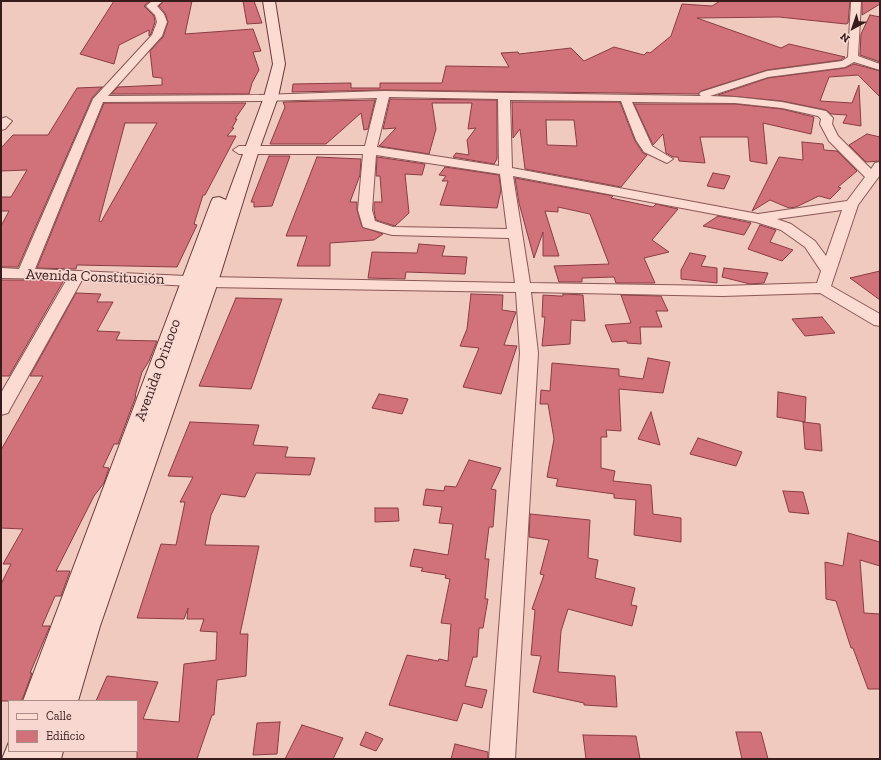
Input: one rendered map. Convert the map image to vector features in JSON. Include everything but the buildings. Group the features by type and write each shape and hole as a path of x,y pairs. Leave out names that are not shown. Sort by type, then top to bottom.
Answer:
{"main road":[{"name":"Avenida Orinoco","path":"62,700 85,626 199,282 245,150 279,64 268,1"},
{"name":"Avenida Orinoco","path":"39,700 199,282"}],"street":[{"path":"26,274 99,99 157,36 162,22 159,14 151,6 158,1"},
{"path":"853,58 856,2"},
{"path":"853,58 880,67"},
{"path":"691,99 767,74 845,64 853,58"},
{"path":"99,99 265,98 384,94 504,95 735,100 782,105 822,113 827,118 826,124 833,138 876,171 851,205 823,288 880,321"},
{"path":"384,94 370,150 365,210 368,224 392,231 514,234"},
{"path":"502,759 529,353 523,288 506,171 504,95"},
{"path":"625,98 642,140 648,149 667,159"},
{"path":"245,150 370,150 506,171 759,218 786,227 810,244 828,270"},
{"path":"759,218 851,205"},
{"name":"Avenida Constitución","path":"1,273 77,275 199,282 523,288 722,291 823,288"},
{"path":"1,409 77,275"}]}
